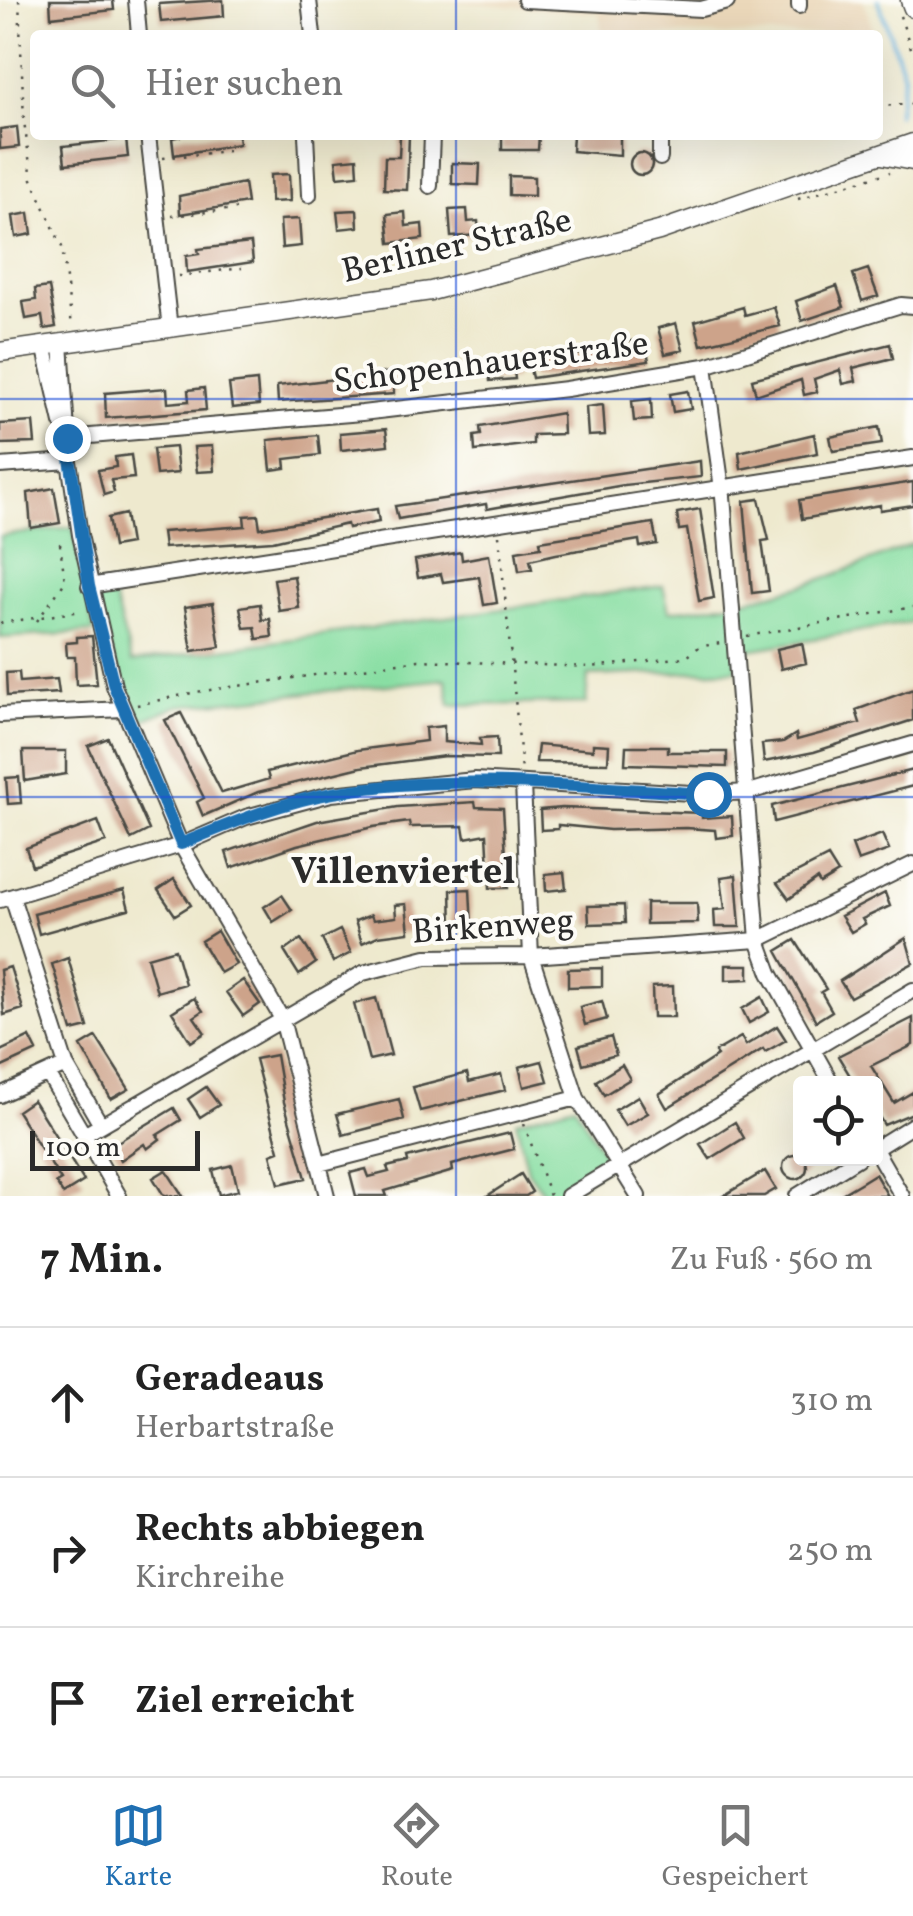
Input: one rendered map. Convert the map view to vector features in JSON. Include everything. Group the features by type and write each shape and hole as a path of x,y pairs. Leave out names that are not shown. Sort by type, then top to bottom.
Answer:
{"main road":[{"path":"910,0 913,8"},
{"path":"910,151 913,126"},
{"name":"Berliner Straße","path":"0,352 400,297 521,270 658,230 881,155 894,161 910,151"}],"street":[{"path":"136,0 138,30"},
{"path":"310,0 313,30"},
{"path":"525,0 701,9 727,2"},
{"path":"149,140 170,330"},
{"path":"306,140 309,195"},
{"path":"430,186 432,140"},
{"path":"660,140 660,158"},
{"name":"Schopenhauerstraße","path":"67,438 456,403 705,366 902,305 913,306"},
{"path":"59,344 69,461 89,586 123,709 181,844 282,1018 328,1196"},
{"path":"705,366 722,488 758,940 770,973 827,1076"},
{"path":"89,586 913,458"},
{"path":"0,466 69,461"},
{"path":"0,716 123,709"},
{"path":"101,1125 66,1065 6,899 181,844 246,817 331,794 476,780 749,792 913,744"},
{"path":"523,785 531,956 577,1098 638,1196"},
{"name":"Birkenweg","path":"84,1135 363,973 426,957 531,956 758,940 913,864"},
{"path":"568,1196 913,990"},
{"path":"0,1095 66,1065"},
{"path":"48,1074 119,1196"},
{"path":"319,1164 577,1098"},
{"path":"883,1144 913,1125"},
{"path":"883,1162 902,1196"},
{"path":"797,1196 845,1166"}],"path":[{"path":"19,0 24,121 32,179 62,247 59,344"},
{"path":"894,0 913,54"},
{"path":"883,106 913,104"},
{"path":"162,158 228,152"},
{"path":"166,217 236,209"},
{"path":"172,277 242,268"},
{"path":"494,525 523,785"},
{"path":"37,621 65,582 60,544 80,534"},
{"path":"913,575 913,592"},
{"path":"746,636 913,607"},
{"path":"0,623 37,621 94,608"},
{"path":"149,702 419,660 510,660 591,666 688,658 699,647 721,642"},
{"path":"520,1113 550,1196"}],"shaded area":[{"path":"433,0 863,0 873,30 601,30 599,13"}],"green space":[{"path":"73,527 94,632 0,638 0,536"},
{"path":"913,544 913,622 737,652 736,670 588,676 586,703 450,705 446,679 178,706 133,724 94,593 112,591 132,662 663,586 669,611 704,607 794,588"},
{"path":"575,1105 610,1165 559,1196 546,1196 528,1171 516,1121"}],"building":[{"path":"50,0 113,0 114,10 51,17"},
{"path":"223,0 224,16 161,22 159,4"},
{"path":"17,127 19,147 0,149 0,129"},
{"path":"126,140 128,157 65,164 63,146"},
{"path":"172,140 239,140 239,144 174,155"},
{"path":"400,140 409,140 407,190 384,189 385,157 399,157"},
{"path":"502,140 539,140 538,150 502,150"},
{"path":"573,140 620,140 620,155 572,151"},
{"path":"641,153 649,156 649,172 641,175 633,172 630,164 633,156"},
{"path":"357,158 358,175 338,177 336,160"},
{"path":"452,163 480,164 479,185 452,184"},
{"path":"289,174 290,201 271,202 270,175"},
{"path":"509,176 534,177 534,196 509,195"},
{"path":"244,183 247,203 180,214 179,196"},
{"path":"467,209 468,222 478,221 479,235 451,237 449,210"},
{"path":"357,210 358,227 339,229 337,211"},
{"path":"405,212 406,226 422,224 423,239 390,243 387,214"},
{"path":"29,213 32,234 16,237 13,216"},
{"path":"299,219 301,246 282,248 280,220"},
{"path":"251,243 253,262 187,272 186,256 199,254 198,249"},
{"path":"868,269 878,296 862,301 853,274"},
{"path":"837,286 844,307 802,321 796,301"},
{"path":"49,287 56,327 44,329 42,316 26,319 23,302 36,300 35,289"},
{"path":"743,307 745,315 774,307 780,326 701,345 695,321"},
{"path":"676,323 683,350 665,354 658,328"},
{"path":"645,339 649,361 532,378 528,359 593,353 591,347"},
{"path":"890,344 893,358 853,368 856,381 843,384 840,370 814,379 817,392 804,395 801,380 756,395 752,379"},
{"path":"513,363 515,379 490,381 489,365"},
{"path":"393,372 394,394 278,402 277,386"},
{"path":"257,381 259,405 232,408 229,384"},
{"path":"167,388 168,403 189,401 188,390 204,388 206,410 106,418 105,393"},
{"path":"688,391 691,409 673,412 670,394"},
{"path":"651,399 652,420 634,421 632,401"},
{"path":"603,405 605,435 588,436 586,407"},
{"path":"562,413 563,434 533,435 533,444 475,451 474,436 481,435 480,427"},
{"path":"33,422 35,443 0,444 0,424"},
{"path":"879,427 882,444 833,451 830,437"},
{"path":"386,429 388,445 341,450 340,433"},
{"path":"814,434 817,453 741,469 739,452"},
{"path":"318,435 320,455 285,459 286,468 271,470 268,440"},
{"path":"212,446 214,471 197,472 194,447"},
{"path":"175,447 178,473 156,475 153,449"},
{"path":"131,455 134,478 111,480 114,492 104,495 98,470 116,467 115,457"},
{"path":"700,461 701,477 624,485 487,509 486,504 398,519 395,506"},
{"path":"913,482 913,505 880,510 880,505 802,519 799,500"},
{"path":"54,488 60,523 31,528 28,493"},
{"path":"759,499 769,540 762,541 769,591 752,593 744,501"},
{"path":"377,509 379,522 348,528 347,524 273,541 164,548 162,532 245,526 244,516 258,515 260,528"},
{"path":"700,509 714,598 699,601 687,529 679,530 677,513"},
{"path":"125,514 130,544 113,547 108,518"},
{"path":"653,523 657,544 640,547 639,540 556,554 530,560 532,569 519,571 516,551 541,547 540,541"},
{"path":"461,552 462,560 489,555 497,603 484,605 479,577 443,582 441,574 418,578 415,560"},
{"path":"294,576 299,608 279,611 274,579"},
{"path":"213,603 220,647 192,651 185,607"},
{"path":"260,604 262,620 270,619 272,637 257,639 255,627 244,628 240,607"},
{"path":"92,636 97,684 76,685 75,657 67,657 66,643"},
{"path":"802,643 806,663 781,669 777,649"},
{"path":"19,672 20,682 57,679 59,693 7,696 6,673"},
{"path":"913,689 913,720 814,752 764,762 762,744 783,742 796,734 797,740 860,723 856,710"},
{"path":"181,713 222,793 269,779 267,772 358,750 426,741 425,728 444,726 444,742 481,745 480,738 497,737 498,757 445,756 361,767 258,792 203,816 197,802 204,798 165,720"},
{"path":"108,738 149,830 131,839 88,746"},
{"path":"593,744 609,745 608,763 536,762 538,745 593,750"},
{"path":"626,746 668,746 668,752 727,752 727,767 625,764"},
{"path":"23,751 66,751 66,774 25,781"},
{"path":"913,770 913,786 774,822 772,806"},
{"path":"19,777 21,803 8,804 6,778"},
{"path":"475,802 476,807 503,808 508,888 490,888 487,834 465,838 463,826 410,827 409,822 373,827 297,845 231,868 226,852 317,821 398,807"},
{"path":"540,810 702,813 702,818 732,816 733,836 716,838 715,830 686,828 610,830 558,825 558,829 541,830"},
{"path":"98,821 106,842 32,866 26,848"},
{"path":"882,834 889,850 858,861 852,845"},
{"path":"828,857 838,873 820,884 817,879 789,899 777,883"},
{"path":"564,872 566,889 546,891 545,874"},
{"path":"736,875 740,927 715,927 714,910 725,909 721,877"},
{"path":"174,879 191,905 175,915 158,890"},
{"path":"470,889 472,928 452,929 451,890"},
{"path":"124,890 129,909 39,934 34,914"},
{"path":"885,893 890,906 862,919 865,924 851,932 841,916"},
{"path":"282,895 292,910 273,922 264,907"},
{"path":"646,903 697,903 698,923 646,924"},
{"path":"406,904 409,932 378,936 362,943 355,921 371,915 373,920 396,917 395,905"},
{"path":"624,905 625,923 589,924 588,906"},
{"path":"340,930 351,953 333,962 322,939"},
{"path":"217,931 236,964 220,973 201,941"},
{"path":"906,938 913,963 850,997 840,981"},
{"path":"301,939 316,963 299,975 284,951"},
{"path":"795,940 826,989 821,992 832,1011 816,1021 777,951"},
{"path":"175,949 185,984 157,992 147,957"},
{"path":"68,958 88,1027 72,1031 52,964"},
{"path":"726,965 749,965 749,979 726,980"},
{"path":"10,967 23,1009 4,1015 0,970"},
{"path":"602,968 602,986 568,987 568,969"},
{"path":"243,980 260,1004 243,1016 226,992"},
{"path":"673,986 674,1017 653,1017 652,987"},
{"path":"762,997 769,1012 749,1023 742,1009"},
{"path":"194,998 203,1011 194,1017 205,1033 191,1042 172,1012"},
{"path":"376,998 391,1055 369,1060 354,1004"},
{"path":"602,1001 607,1019 585,1025 580,1007"},
{"path":"913,1018 913,1045 871,1066 877,1076 850,1076 838,1056"},
{"path":"777,1026 786,1040 765,1052 763,1049 667,1108 659,1094 717,1056 715,1052 741,1037 746,1045"},
{"path":"30,1037 37,1051 0,1068 0,1051"},
{"path":"96,1037 129,1089 111,1099 81,1046"},
{"path":"611,1037 616,1055 583,1064 578,1046"},
{"path":"276,1055 284,1102 306,1178 279,1184 271,1154 279,1151 255,1059"},
{"path":"542,1061 548,1081 524,1087 519,1067"},
{"path":"622,1065 630,1079 604,1095 596,1081"},
{"path":"467,1073 469,1082 501,1074 505,1090 420,1111 413,1087"},
{"path":"883,1085 894,1103 913,1092 913,1113 884,1125"},
{"path":"206,1087 219,1105 200,1117 188,1099"},
{"path":"638,1096 648,1113 625,1126 615,1110"},
{"path":"399,1099 404,1119 343,1135 337,1114"},
{"path":"33,1100 84,1181 63,1194 56,1183 61,1180 17,1111"},
{"path":"174,1108 181,1120 157,1135 160,1139 147,1149 144,1144 121,1160 111,1146"},
{"path":"735,1122 744,1138 710,1159 700,1144"},
{"path":"510,1133 514,1149 452,1165 453,1171 385,1191 387,1196 356,1196 350,1173 366,1169 369,1177 389,1172 387,1167 408,1162 407,1158"},
{"path":"793,1155 793,1166 807,1166 806,1172 795,1179 783,1167"},
{"path":"232,1165 238,1190 219,1195 213,1170"},
{"path":"166,1170 183,1196 164,1196 153,1178"},
{"path":"765,1171 776,1189 764,1196 723,1196"},
{"path":"521,1174 532,1192 526,1196 487,1196"},
{"path":"875,1174 888,1196 838,1196 862,1182"}],"waterway":[{"path":"878,0 904,75 897,115"}],"district":[{"name":"Villenviertel","path":"403,873"}],"route":[{"path":"67,438 89,586 114,686 181,844 246,817 331,794 395,786 476,780 708,794"}]}
